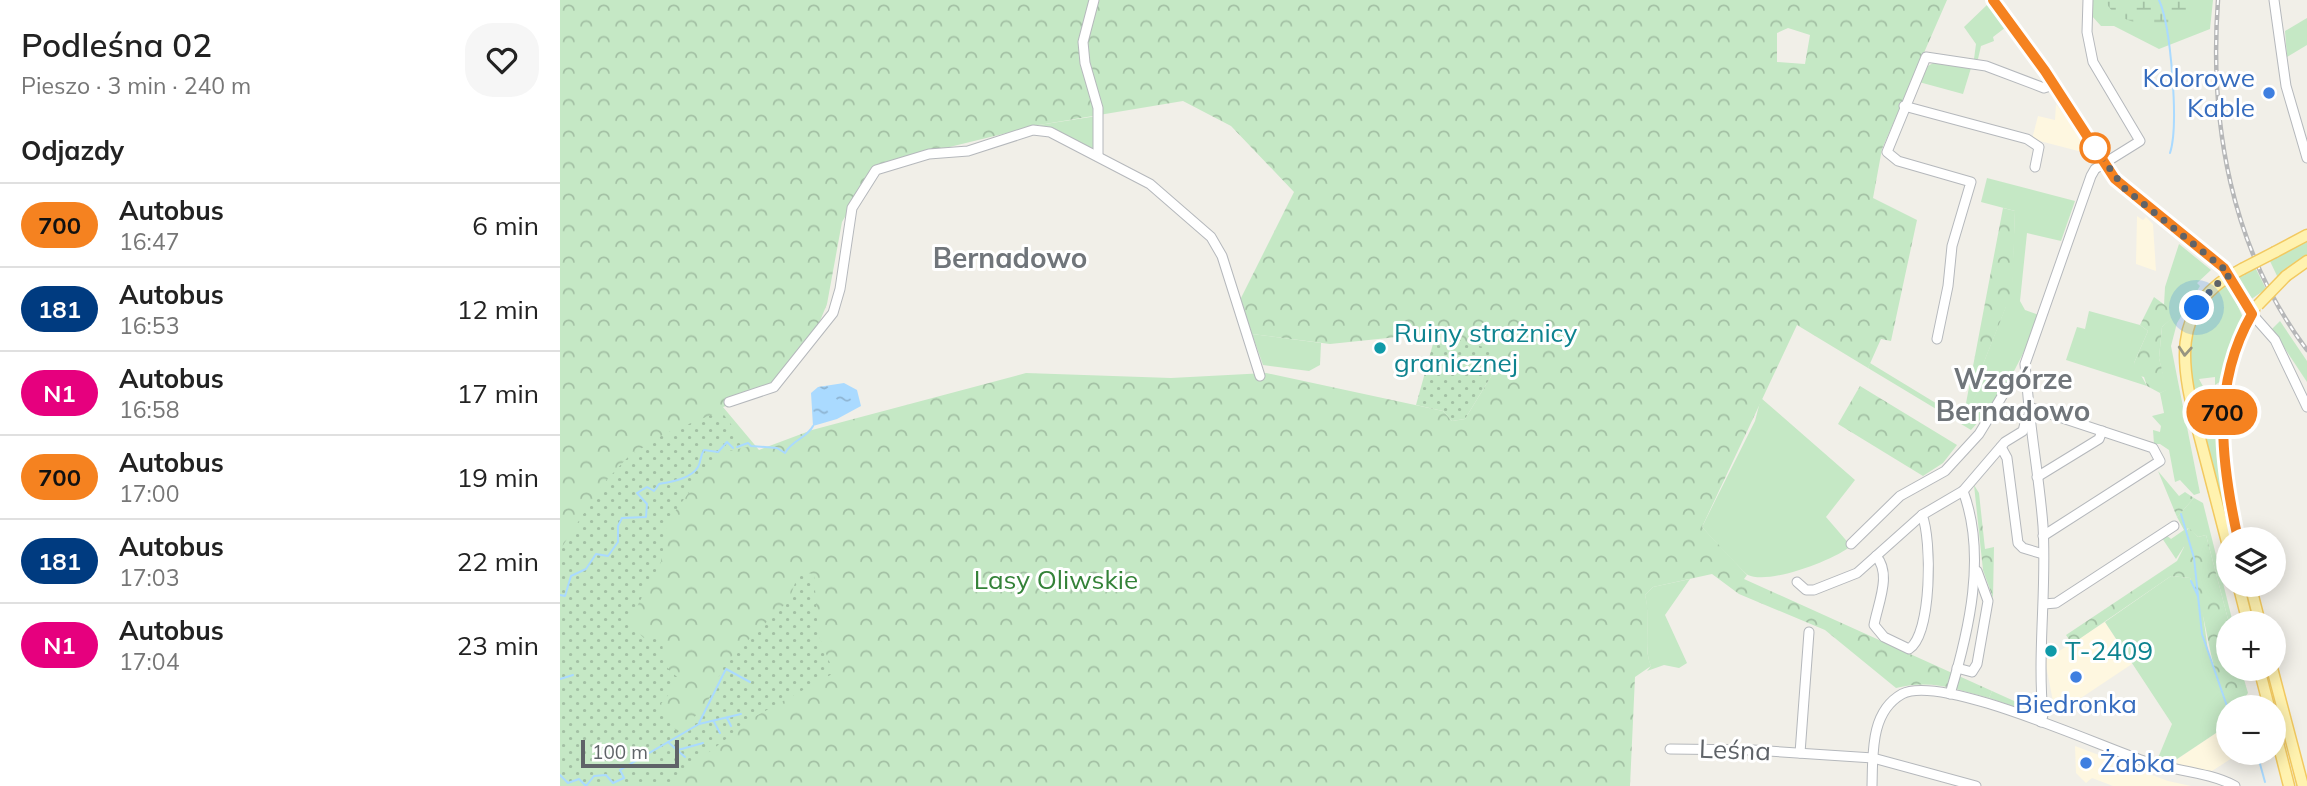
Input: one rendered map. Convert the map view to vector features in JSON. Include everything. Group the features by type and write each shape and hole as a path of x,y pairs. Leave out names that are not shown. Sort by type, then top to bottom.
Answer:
{"main road":[{"path":"1993,0 2124,188 2230,275 2255,309"},
{"path":"2223,527 2186,382 2186,336 2201,303 2214,286 2307,234"},
{"path":"2236,527 2222,430 2227,373 2236,343 2255,309 2286,276 2307,261"},
{"path":"2199,433 2208,436 2222,430"},
{"path":"2275,681 2303,786"},
{"path":"2283,765 2288,785"}],"street":[{"path":"1094,0 1083,41 1085,63 1098,108 1098,156"},
{"path":"2041,722 2043,715 2039,649 2044,604 2043,536 2025,377 2029,348 2091,177 2105,164 2140,141 2093,62 2087,35 2088,0"},
{"path":"2274,0 2286,86 2307,158"},
{"path":"1937,339 1948,286 1952,246 1970,182 1889,156 1888,146 1926,57 1986,66 2044,88 2054,85"},
{"path":"1904,106 2028,139 2039,147 2035,167"},
{"path":"729,402 774,387 833,313 840,289 852,208 879,168 929,154 968,151 1033,130 1050,132 1150,184 1211,237 1222,256 1260,376"},
{"path":"2255,309 2279,346 2294,384 2307,407"},
{"path":"1851,544 1910,489 1945,471 1979,434 2007,388 2025,377"},
{"path":"2029,407 2153,448 2160,461 2043,536"},
{"path":"1797,582 1806,590 1814,590 1849,578 1922,515 1963,491 2001,447 2023,431 2029,407"},
{"path":"2037,477 2099,439 2102,431"},
{"path":"2001,447 2007,458 2019,545 2043,554"},
{"path":"1957,668 1972,671 1977,664 1988,601 1976,570 1969,509 1963,491"},
{"path":"1876,556 1884,565 1885,574 1874,625 1884,637 1909,649 1916,642 1928,579 1928,555 1922,515"},
{"path":"2044,604 2056,603 2174,526"},
{"path":"1950,694 1976,570"},
{"name":"Leśna","path":"1800,752 1809,632"},
{"path":"1871,786 1878,722 1894,700 1919,688 1950,694 2041,722 2144,761 2235,786"},
{"name":"Leśna","path":"1670,749 1800,752 1873,758 1976,786"}],"shaded area":[{"path":"2056,104 2089,148 2086,153 2032,139 2038,116 2055,120"},
{"path":"2137,216 2143,220 2146,217 2153,224 2156,271 2136,264"},
{"path":"2105,622 2132,664 2063,710 2055,712 2045,660"},
{"path":"2216,733 2216,765 2221,765 2212,771 2200,771 2173,762"},
{"path":"2075,746 2168,781 2191,786 2113,786 2092,778 2086,783 2076,773"}],"green space":[{"name":"Lasy Oliwskie","path":"560,0 1947,0 1882,149 1873,198 1917,220 1891,341 1881,339 1868,368 1797,325 1702,527 1747,575 1744,579 1992,691 1989,698 1932,685 1896,688 1825,630 1739,594 1712,574 1653,587 1645,595 1648,613 1647,649 1651,666 1635,677 1630,786 560,786","holes":["1788,28 1810,35 1805,64 1777,62 1777,33","1183,101 1231,126 1294,192 1240,300 1252,334 1330,344 1436,333 1498,365 1465,419 1452,421 1443,411 1266,373 1171,378 1026,373 812,430 759,450 723,407 775,390 810,345 827,304 842,222 876,165 1039,125"]},
{"path":"2093,0 2213,0 2210,29 2159,49 2114,26 2101,26 2092,16"},
{"path":"2106,0 2195,0 2188,14 2171,23 2157,25 2121,17 2114,13"},
{"path":"1988,4 2006,27 1993,37 1994,41 1981,46 1978,59 1974,59 1976,44 1964,27"},
{"path":"2307,18 2307,45 2287,57 2285,31"},
{"path":"1935,62 1971,68 1963,94 1919,82 1926,67"},
{"path":"1097,116 1096,147 1091,150 1039,125"},
{"path":"1987,178 2075,201 2061,241 2027,233 2020,301 2025,310 2039,315 2011,376 1993,404 1971,430 1868,368 1870,363 1962,419 1984,381 1978,377 2006,306 2011,307 2015,211 1981,202"},
{"path":"2003,208 2015,211 2012,308 2006,307 1978,377 1984,381 1963,419"},
{"path":"2307,239 2307,256 2278,278 2269,259"},
{"path":"2179,244 2211,270 2197,283 2200,286 2177,323 2171,346 2200,493 2194,495 2180,480 2175,482 2169,450 2160,444 2154,444 2153,430 2160,432 2161,426 2152,416 2164,413 2160,393 2166,390 2159,358 2162,327 2176,314 2164,305 2165,287"},
{"path":"2255,267 2266,289 2250,300 2245,298 2236,278"},
{"path":"2223,284 2229,286 2244,320 2225,364 2221,381 2215,385 2215,377 2199,379 2205,390 2215,389 2220,394 2217,427 2210,432 2203,427 2198,417 2188,354 2193,327 2200,313"},
{"path":"2154,297 2177,314 2162,327 2159,358 2167,390 2160,393 2147,386 2144,377 2136,375 2134,363 2148,331 2140,325"},
{"path":"2089,311 2140,325 2148,331 2134,363 2147,386 2066,360 2077,327 2085,329"},
{"path":"2280,321 2307,361 2307,382 2272,329"},
{"path":"1436,333 1490,349 1498,365 1465,419 1452,421 1443,411 1416,405"},
{"path":"1252,334 1321,343 1320,365 1309,371 1263,365"},
{"path":"1860,386 1957,445 1943,463 1923,476 1838,424"},
{"path":"1761,398 1855,480 1826,517 1851,546 1831,558 1801,570 1771,577 1745,573 1702,527 1755,421"},
{"path":"721,411 748,447 729,451 701,476 668,521 661,562 628,623 644,638 663,637 664,662 670,671 681,679 661,704 677,733 705,707 725,663 789,600 799,572 814,574 818,634 834,673 756,716 665,786 560,786 560,550 602,485 628,457 664,434"},
{"path":"2218,436 2231,527 2226,527 2204,438"},
{"path":"2158,471 2179,496 2185,492 2194,498 2177,517"},
{"path":"1974,485 1979,493 1985,549 1994,547 1993,598 1983,570"},
{"path":"2194,498 2203,503 2216,555 2216,573 2206,535 2198,537 2188,528 2185,532 2185,545 2176,559 2162,538 2166,535 2171,539 2184,530 2177,517"},
{"path":"2189,528 2198,537 2206,535 2216,573 2216,597 2222,597 2226,611 2216,611 2216,675 2201,609 2190,578 2171,576 2072,644 2066,635 2177,561 2185,545 2185,532"},
{"path":"2171,576 2190,578 2201,600 2208,651 2216,681 2225,695 2216,695 2216,733 2174,761 2175,764 2158,758 2172,724 2105,622"},
{"path":"1690,579 1665,615 1687,663 1679,668 1664,665 1647,671 1651,666 1645,595 1653,587"},
{"path":"2222,597 2226,597 2230,611 2226,611"},
{"path":"2218,681 2244,681 2248,693 2224,695"},
{"path":"1992,691 2023,705 2026,695 2038,696 2039,710 2036,714 1989,698"}],"water":[{"path":"844,383 857,390 861,406 837,419 813,426 811,393 818,387"}],"waterway":[{"path":"2159,0 2167,31 2174,100 2170,153"},
{"path":"737,447 748,443 751,446 777,448 785,453 813,426"},
{"path":"560,595 565,596 571,576 586,569 596,554 608,556 618,542 618,526 622,518 646,517 647,504 637,493 647,487 654,491 659,484 691,474 698,467 704,450 718,452 727,442 733,448"},
{"path":"2181,514 2194,558 2202,634 2223,695"},
{"path":"2191,581 2198,596"},
{"path":"699,723 726,669 750,682"},
{"path":"560,679 573,675"},
{"path":"560,775 568,783 579,779 586,786 594,776 606,775 613,783 624,778 620,770 699,724 741,714"},
{"path":"727,718 731,726"},
{"path":"714,722 720,733"},
{"path":"668,742 685,757"},
{"path":"678,750 703,743"},
{"path":"2260,765 2265,782"}],"railway":[{"path":"2218,0 2217,92 2231,183 2243,227 2260,270 2281,311 2307,350"}],"bus line":[{"name":"700","path":"1993,0 2045,71 2115,179 2224,268 2252,314 2236,343 2227,373 2222,407 2222,430 2235,527"}],"place":[{"name":"Kolorowe Kable","path":"2269,93"},
{"name":"Ruiny strażnicy granicznej","path":"1380,348"},
{"name":"T-2409","path":"2051,651"},
{"name":"Biedronka","path":"2076,677"},
{"name":"Żabka","path":"2086,763"}],"district":[{"name":"Bernadowo","path":"1010,258"},
{"name":"Wzgórze Bernadowo","path":"2013,395"}],"route":[{"path":"2095,148 2124,188 2220,264 2230,275 2214,286 2197,308"}]}
